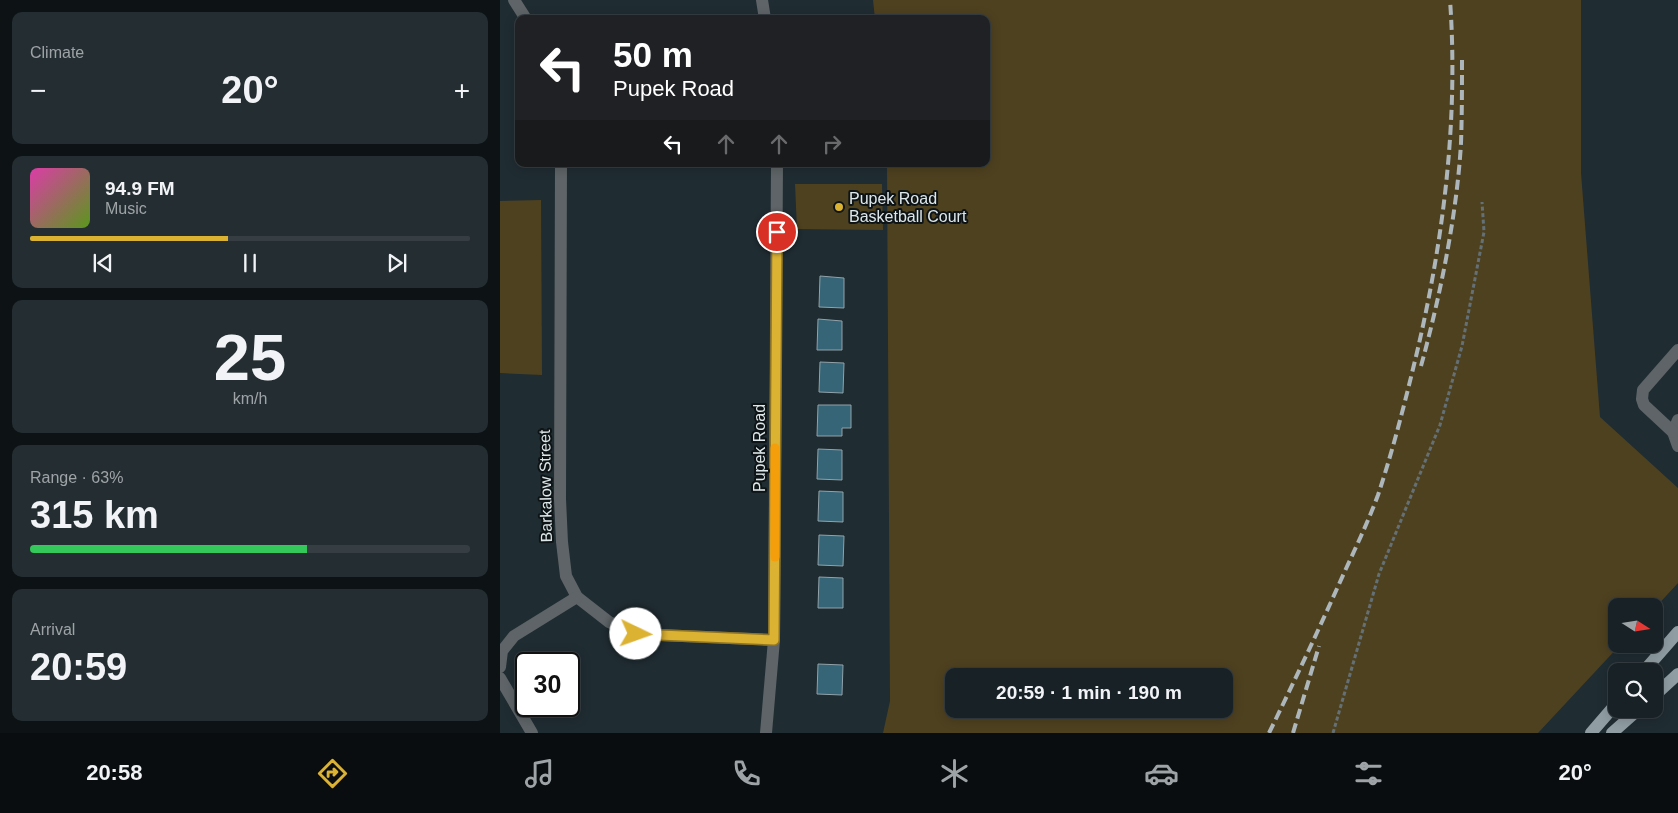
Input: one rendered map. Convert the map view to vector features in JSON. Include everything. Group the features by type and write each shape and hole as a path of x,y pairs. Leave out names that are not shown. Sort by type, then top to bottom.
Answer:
{"main road":[{"path":"1651,663 1678,632"},
{"path":"1663,688 1678,674"},
{"path":"1591,733 1608,713"},
{"path":"1612,733 1629,718"}],"street":[{"path":"514,0 523,15"},
{"path":"762,0 764,15"},
{"name":"Barkalow Street","path":"561,167 560,499 566,576 577,598 609,622 636,634 774,640"},
{"name":"Pupek Road","path":"766,733 774,640 777,167"},
{"path":"1678,350 1643,390 1642,399 1644,405 1676,426 1678,446"},
{"path":"500,667 502,651 514,636 577,598"},
{"path":"500,678 532,733"}],"path":[{"path":"1333,733 1379,574 1440,425 1460,355 1484,232 1482,202"}],"shaded area":[{"path":"873,0 1581,0 1581,173 1600,417 1678,488 1678,583 1663,599 1608,598 1608,653 1613,653 1538,733 883,733 890,701 887,167 990,167 990,15 875,15"},
{"name":"Pupek Road Basketball Court","path":"795,184 882,184 883,230 797,229"},
{"path":"541,200 542,375 500,373 500,201"}],"building":[{"path":"820,276 844,278 844,308 819,307"},
{"path":"818,319 842,321 842,350 817,350"},
{"path":"820,362 844,363 843,393 819,392"},
{"path":"818,405 851,405 851,428 842,428 842,436 817,436"},
{"path":"818,449 842,450 842,480 817,479"},
{"path":"819,491 843,492 843,522 818,521"},
{"path":"819,535 844,536 843,566 818,565"},
{"path":"819,577 843,578 843,608 818,608"},
{"path":"818,664 843,665 842,695 817,694"}],"railway":[{"path":"1269,733 1317,633 1374,505 1392,450 1408,388 1432,281 1446,188 1452,94 1450,0"},
{"path":"1421,366 1441,284 1456,198 1461,143 1462,58"},
{"path":"1293,733 1319,646"}],"slow traffic":[{"path":"775,448 775,557"}],"place":[{"name":"Pupek Road Basketball Court","path":"839,207"}],"route":[{"path":"636,634 774,640 777,232"}]}
